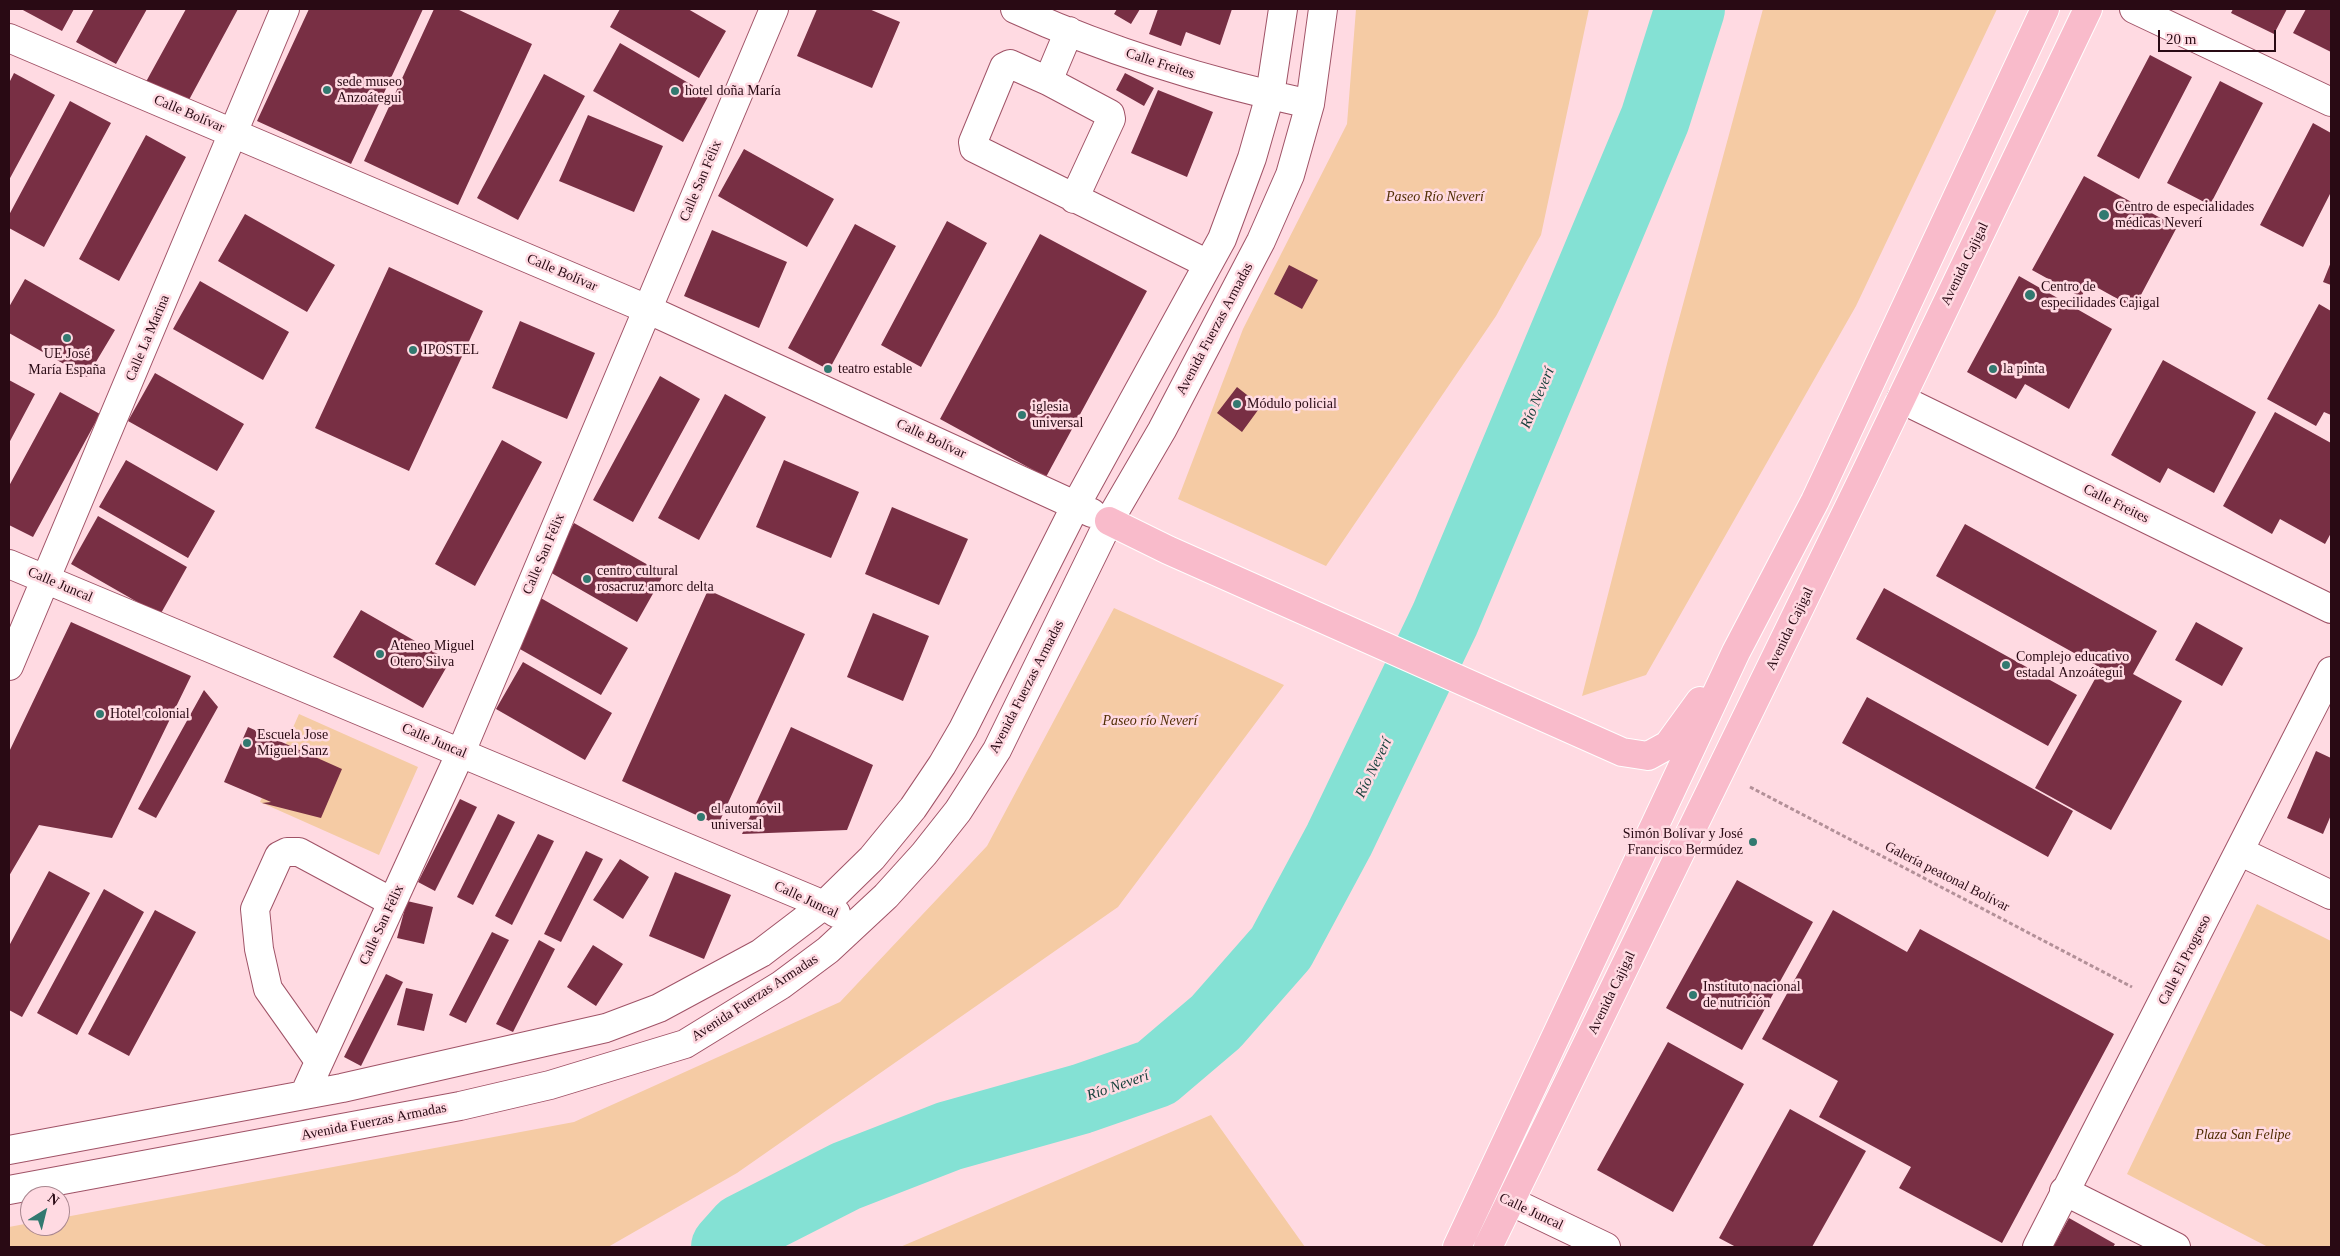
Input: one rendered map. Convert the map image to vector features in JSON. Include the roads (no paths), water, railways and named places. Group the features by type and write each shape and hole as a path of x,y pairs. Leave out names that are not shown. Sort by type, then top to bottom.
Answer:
{"main road":[{"path":"1457,1247 1736,652 1814,501 2045,9"},
{"name":"Avenida Cajigal","path":"1488,1247 1720,773 2088,9"},
{"path":"1109,521 1354,633 1622,752 1648,756 1668,745 1736,652"}],"street":[{"name":"Calle La Marina","path":"9,666 285,9"},
{"name":"Calle San Félix","path":"304,1095 461,752 774,9"},
{"name":"Calle Freites","path":"1015,9 1113,48 1182,71 1310,104"},
{"path":"9,1150 304,1095 523,1048 606,1028 659,1008 761,953 824,905 872,858 913,808 942,765 963,729 1076,505 1222,239 1252,158 1270,95 1283,9"},
{"name":"Avenida Fuerzas Armadas","path":"9,1190 460,1106 550,1085 685,1044 781,985 828,950 886,896 924,854 958,811 997,750 1109,521 1162,430 1261,241 1290,175 1310,104 1323,9"},
{"path":"2134,9 2331,102"},
{"path":"1048,81 1069,31"},
{"name":"Calle Bolívar","path":"9,38 648,309 1109,521"},
{"path":"1074,199 1111,119 1110,114 1048,81 1010,64 1004,67 973,142 974,148 982,154 1074,199 1208,264"},
{"name":"Calle Freites","path":"1901,399 2331,610"},
{"name":"Calle Juncal","path":"9,564 824,905 855,925"},
{"name":"Calle El Progreso","path":"2037,1247 2064,1191 2241,852 2331,671"},
{"path":"319,1061 268,989 259,949 256,909 266,881 279,856 287,852 299,852 392,902"},
{"path":"2241,852 2331,895"},
{"name":"Calle Juncal","path":"1484,1191 1510,1200 1606,1247"},
{"path":"2064,1191 2176,1247"}],"waterway":[{"name":"Río Neverí","path":"726,1247 742,1229 846,1176 949,1136 1081,1099 1156,1073 1216,1022 1281,948 1339,840 1445,619 1655,119 1690,9"}],"place":[{"name":"sede museo Anzoátegui","path":"327,90"},
{"name":"hotel doña María","path":"675,91"},
{"name":"Centro de especialidades médicas Neverí","path":"2104,215"},
{"name":"Centro de especilidades Cajigal","path":"2030,295"},
{"name":"UE José María España","path":"67,338"},
{"name":"IPOSTEL","path":"413,350"},
{"name":"teatro estable","path":"828,369"},
{"name":"la pinta","path":"1993,369"},
{"name":"Módulo policial","path":"1237,404"},
{"name":"iglesia universal","path":"1022,415"},
{"name":"centro cultural rosacruz amorc delta","path":"587,579"},
{"name":"Ateneo Miguel Otero Silva","path":"380,654"},
{"name":"Complejo educativo estadal Anzoátegui","path":"2006,665"},
{"name":"Hotel colonial","path":"100,714"},
{"name":"Escuela Jose Miguel Sanz","path":"247,743"},
{"name":"el automóvil universal","path":"701,817"},
{"name":"Simón Bolívar y José Francisco Bermúdez","path":"1753,842"},
{"name":"Instituto nacional de nutrición","path":"1693,995"}],"park label":[{"name":"Paseo Río Neverí","path":"1435,197"},
{"name":"Paseo río Neverí","path":"1150,721"},
{"name":"Plaza San Felipe","path":"2243,1135"}]}
